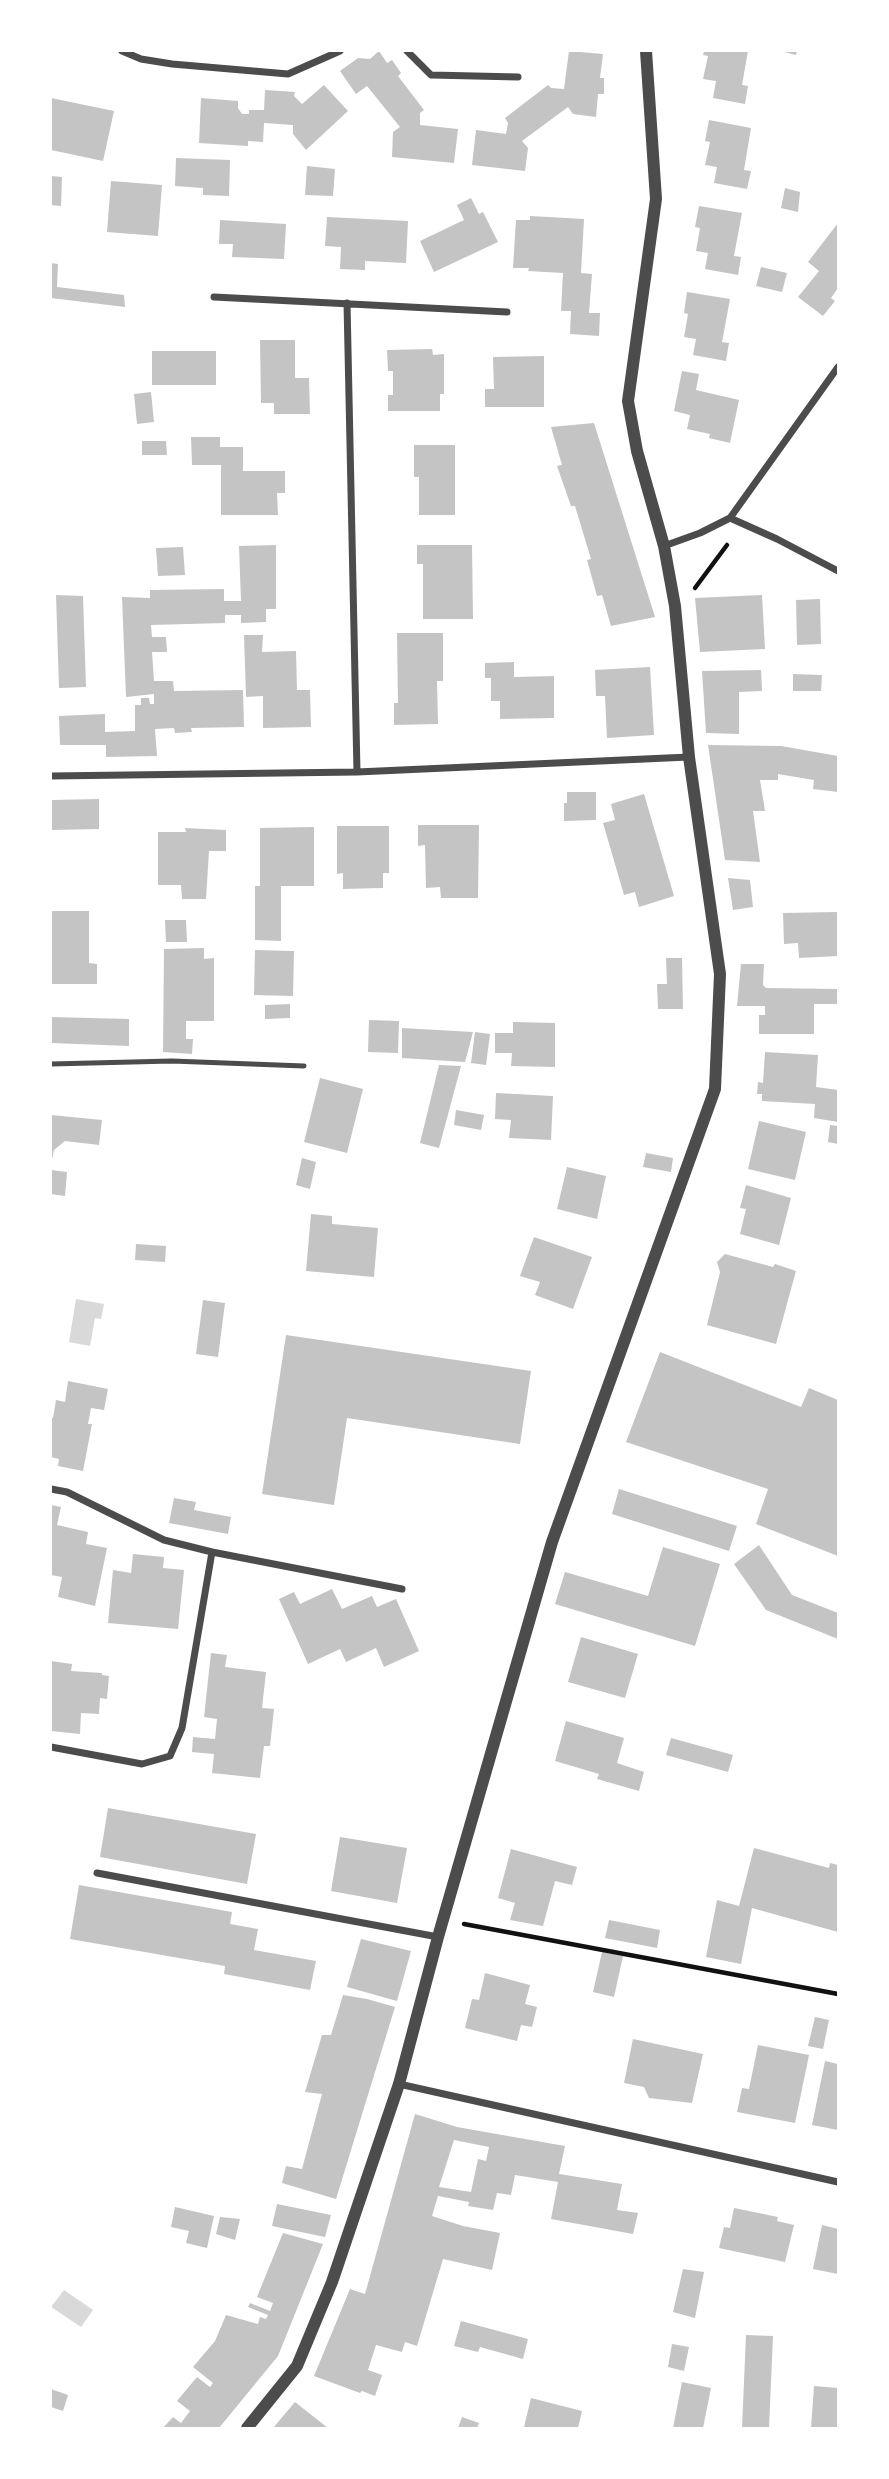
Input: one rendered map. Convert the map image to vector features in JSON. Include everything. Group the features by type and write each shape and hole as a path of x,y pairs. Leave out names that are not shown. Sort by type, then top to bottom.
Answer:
{"street":[{"path":"122,51 141,59 173,64 288,74 340,51"},
{"path":"407,51 431,75 518,77"},
{"path":"247,2428 297,2366 332,2282 399,2084 438,1937 552,1542 715,1089 720,974 689,757 675,606 664,546 638,452 628,401 656,199 646,51"},
{"path":"214,297 507,312"},
{"path":"347,303 357,772"},
{"path":"664,546 730,518 838,367"},
{"path":"730,518 838,571"},
{"path":"51,776 357,772 689,757"},
{"path":"51,1489 67,1492 164,1540 212,1552 402,1588"},
{"path":"51,1747 142,1764 170,1756 182,1728 212,1552"},
{"path":"97,1873 438,1937"},
{"path":"399,2084 838,2182"}],"lane":[{"path":"51,1064 172,1061 304,1066"}],"path":[{"path":"456,1922 838,1994"}],"shaded area":[{"path":"76,1299 104,1304 101,1319 95,1318 90,1346 69,1342"},
{"path":"64,2290 93,2310 81,2327 51,2307"}],"building":[{"path":"379,51 387,63 392,60 401,73 398,76 424,110 420,113 420,125 458,129 454,163 392,157 393,132 400,127 367,86 356,94 340,71 358,58 370,59"},
{"path":"569,51 603,54 600,78 604,78 604,94 598,94 596,117 573,114 568,107 522,141 528,148 525,171 472,165 476,130 506,134 508,123 505,118 548,85 551,88 564,89"},
{"path":"704,51 748,51 742,85 748,86 745,104 713,98 716,81 703,79 708,56 703,55"},
{"path":"780,51 797,51 796,55"},
{"path":"324,85 348,111 306,150 293,134 293,125 264,123 263,142 248,141 248,146 199,143 201,98 238,101 242,114 249,114 249,110 264,110 265,90 295,92 294,96 302,104"},
{"path":"51,98 114,111 103,161 51,150"},
{"path":"709,120 751,128 744,170 751,171 747,189 714,183 717,167 705,165 710,142 705,141"},
{"path":"176,158 230,160 229,196 203,195 203,188 175,186"},
{"path":"307,166 335,169 333,196 305,195"},
{"path":"51,176 62,177 61,206 51,205"},
{"path":"111,181 162,185 158,236 107,232"},
{"path":"785,188 800,192 798,212 781,208"},
{"path":"471,198 479,214 483,212 498,242 434,272 420,241 464,220 457,205"},
{"path":"699,206 742,213 734,256 741,257 738,275 705,269 708,253 696,251 700,228 695,227"},
{"path":"530,216 584,219 581,273 592,274 589,313 600,313 599,336 570,334 571,311 561,311 563,273 513,268 516,220 530,220"},
{"path":"327,217 408,221 406,263 365,261 365,270 340,269 341,247 325,246"},
{"path":"220,220 286,224 284,259 232,257 233,244 219,244"},
{"path":"838,223 838,288 831,298 835,301 823,316 798,297 819,271 808,262"},
{"path":"51,263 58,264 57,287 124,295 125,307 51,298"},
{"path":"761,267 787,273 782,292 756,286"},
{"path":"687,292 730,299 722,342 729,343 726,361 693,355 696,339 684,337 688,314 684,313"},
{"path":"260,340 295,340 295,378 309,378 310,414 274,414 274,403 261,403"},
{"path":"432,349 433,355 444,354 444,394 440,394 440,411 388,411 388,395 393,395 393,371 388,371 387,350"},
{"path":"152,351 216,351 216,385 152,385"},
{"path":"544,356 544,407 485,407 485,389 494,389 493,357"},
{"path":"682,371 699,374 696,390 739,400 730,443 709,438 710,434 687,429 690,415 674,411"},
{"path":"151,392 154,422 137,424 134,394"},
{"path":"594,423 655,617 611,626 602,595 597,596 587,560 591,559 575,506 571,506 557,466 562,465 551,427"},
{"path":"191,437 220,437 220,447 243,447 243,471 285,471 285,493 277,493 278,515 221,515 221,465 192,465"},
{"path":"142,441 166,441 167,455 142,455"},
{"path":"414,445 455,445 455,515 419,515 419,477 414,477"},
{"path":"276,545 276,609 266,609 266,622 241,623 241,615 225,615 225,623 151,625 152,637 166,637 167,652 152,652 154,681 173,681 174,691 243,690 244,727 191,728 192,732 175,733 174,728 155,729 157,756 106,757 106,745 60,745 59,716 105,714 105,732 135,731 135,705 141,705 141,698 149,698 150,704 154,704 154,694 126,697 122,597 150,598 150,590 224,589 224,601 241,601 239,546"},
{"path":"417,545 472,545 473,619 423,619 423,564 417,564"},
{"path":"183,547 185,575 158,576 156,548"},
{"path":"56,595 83,596 86,687 59,688"},
{"path":"762,595 765,649 700,652 695,598"},
{"path":"820,599 821,644 797,645 796,600"},
{"path":"397,633 443,633 443,681 437,681 438,724 394,725 394,703 398,703"},
{"path":"244,635 263,635 262,652 296,651 297,690 310,690 311,727 263,728 263,696 246,697"},
{"path":"514,662 514,677 554,676 554,718 500,719 500,701 491,701 491,678 485,678 485,663"},
{"path":"650,667 654,735 607,738 605,696 596,696 595,670"},
{"path":"761,670 762,691 739,692 739,734 706,733 702,671"},
{"path":"793,674 822,675 821,691 793,691"},
{"path":"708,745 781,746 838,756 838,792 813,789 814,780 778,774 778,780 760,780 765,811 753,811 760,862 725,860"},
{"path":"567,792 596,792 596,820 564,821"},
{"path":"644,794 674,896 639,907 635,892 624,895 603,823 615,820 611,804"},
{"path":"99,799 99,829 51,830 51,800"},
{"path":"418,825 479,825 478,898 441,898 440,887 426,888 425,845 418,846"},
{"path":"337,826 389,826 389,873 383,873 383,888 343,889 343,873 337,874"},
{"path":"314,827 314,886 281,886 281,941 255,940 255,886 260,886 260,828"},
{"path":"185,828 226,830 226,851 209,851 206,899 182,899 181,885 158,885 158,832 186,832"},
{"path":"728,878 750,880 753,907 733,910"},
{"path":"51,911 89,911 89,963 97,964 97,984 51,984"},
{"path":"838,912 838,956 799,958 798,943 784,944 783,913"},
{"path":"165,920 186,920 187,942 166,942"},
{"path":"204,948 204,959 214,958 214,1021 186,1021 186,1039 193,1039 192,1054 163,1052 164,949"},
{"path":"255,950 294,951 293,996 254,995"},
{"path":"666,958 682,958 683,1009 658,1009 657,984 667,984"},
{"path":"741,964 764,964 763,985 766,988 838,989 838,1004 814,1004 814,1034 759,1034 759,1015 765,1015 765,1006 737,1006"},
{"path":"290,1004 290,1018 265,1019 265,1005"},
{"path":"51,1017 129,1019 129,1046 51,1043"},
{"path":"369,1020 399,1021 398,1053 368,1052"},
{"path":"513,1022 555,1023 555,1067 511,1066 512,1053 495,1053 495,1033 513,1033"},
{"path":"402,1028 473,1032 465,1062 402,1058"},
{"path":"475,1032 490,1034 486,1065 471,1063"},
{"path":"765,1052 818,1055 816,1087 838,1090 838,1122 814,1118 815,1104 762,1101 762,1094 757,1094 758,1082 763,1083"},
{"path":"439,1065 461,1066 439,1148 420,1143"},
{"path":"320,1078 363,1089 347,1153 304,1142"},
{"path":"496,1093 553,1096 551,1140 509,1138 511,1120 495,1119"},
{"path":"456,1110 484,1115 481,1130 454,1125"},
{"path":"51,1115 102,1120 99,1145 65,1141 54,1150 51,1164"},
{"path":"759,1121 806,1132 795,1180 748,1169"},
{"path":"830,1125 838,1126 838,1144 828,1142"},
{"path":"646,1153 673,1158 671,1172 643,1167"},
{"path":"302,1158 316,1162 310,1189 296,1185"},
{"path":"567,1167 606,1176 597,1219 557,1209"},
{"path":"51,1170 67,1172 65,1196 51,1194"},
{"path":"746,1185 791,1198 779,1245 740,1234 746,1209 740,1208"},
{"path":"311,1214 332,1216 332,1224 378,1228 374,1277 306,1271"},
{"path":"534,1237 592,1257 573,1309 535,1295 540,1282 520,1276"},
{"path":"136,1244 166,1246 165,1262 135,1260"},
{"path":"725,1254 796,1271 776,1344 707,1325 720,1272 717,1262"},
{"path":"203,1300 225,1303 218,1357 196,1354"},
{"path":"286,1335 531,1371 520,1444 347,1418 334,1505 262,1494"},
{"path":"660,1352 801,1407 809,1388 838,1400 838,1556 756,1524 768,1489 626,1442"},
{"path":"68,1381 108,1389 104,1410 91,1408 88,1424 92,1424 83,1471 58,1466 59,1459 51,1457 51,1417 53,1418 56,1400 65,1402"},
{"path":"619,1489 737,1526 729,1551 612,1514"},
{"path":"174,1498 196,1502 194,1510 231,1517 228,1534 169,1523"},
{"path":"51,1505 61,1507 57,1525 88,1532 86,1544 107,1548 95,1606 58,1597 62,1577 51,1575"},
{"path":"759,1545 792,1595 838,1613 838,1639 766,1610 734,1564"},
{"path":"663,1547 720,1564 695,1646 555,1604 565,1572 648,1596"},
{"path":"133,1554 164,1557 163,1568 184,1570 178,1629 108,1623 113,1570 131,1573"},
{"path":"332,1589 342,1609 372,1596 377,1607 396,1599 419,1651 384,1667 376,1648 346,1662 340,1649 308,1664 279,1599 294,1592 300,1604"},
{"path":"581,1637 638,1654 625,1698 568,1682"},
{"path":"211,1653 227,1655 225,1667 266,1672 262,1708 274,1709 270,1746 264,1746 260,1778 212,1773 214,1754 192,1752 193,1737 215,1739 217,1719 204,1717"},
{"path":"51,1661 72,1664 71,1671 109,1676 107,1699 100,1698 99,1714 81,1713 80,1734 51,1731"},
{"path":"566,1721 624,1738 617,1763 644,1772 639,1791 597,1779 599,1774 555,1761"},
{"path":"671,1738 733,1755 728,1772 666,1755"},
{"path":"108,1808 256,1834 247,1884 100,1857"},
{"path":"340,1837 407,1848 397,1903 331,1891"},
{"path":"754,1848 829,1868 830,1863 838,1865 838,1932 752,1908 741,1964 706,1957 717,1900 739,1906"},
{"path":"511,1849 577,1867 572,1885 555,1881 543,1926 510,1920 515,1903 498,1898"},
{"path":"79,1885 232,1912 230,1924 258,1929 254,1950 316,1961 310,1990 224,1974 225,1966 70,1939"},
{"path":"609,1920 660,1930 657,1948 605,1938"},
{"path":"361,1939 411,1951 397,2001 347,1987"},
{"path":"602,1952 623,1956 614,1997 593,1992"},
{"path":"485,1973 530,1985 525,2004 537,2007 532,2027 521,2025 517,2041 465,2028 472,1999 479,2000"},
{"path":"343,1995 395,2007 336,2199 282,2183 286,2166 302,2169 322,2094 305,2092 322,2035 331,2035"},
{"path":"815,2017 829,2020 823,2049 808,2046"},
{"path":"633,2039 703,2054 692,2103 649,2098 644,2087 624,2083"},
{"path":"758,2045 809,2055 795,2123 737,2112 742,2088 749,2089"},
{"path":"825,2061 838,2064 838,2130 812,2125"},
{"path":"415,2114 457,2127 565,2146 559,2174 622,2184 617,2210 638,2213 633,2234 551,2219 558,2182 515,2175 511,2195 497,2193 493,2210 468,2206 469,2202 438,2196 432,2216 463,2226 500,2233 492,2270 443,2259 417,2346 405,2342 402,2352 376,2345 368,2370 382,2375 375,2396 314,2376 350,2289 365,2294","holes":["454,2140 489,2147 486,2161 478,2159 471,2192 439,2187"]},
{"path":"277,2204 331,2215 325,2237 272,2226"},
{"path":"175,2207 214,2216 207,2248 186,2243 189,2231 171,2227"},
{"path":"734,2208 778,2217 777,2221 794,2225 785,2262 719,2248 724,2227 730,2228"},
{"path":"220,2217 240,2219 235,2240 216,2234"},
{"path":"822,2225 838,2229 838,2274 813,2269"},
{"path":"283,2233 323,2244 278,2356 219,2428 163,2428 173,2417 181,2423 190,2411 177,2401 197,2377 210,2387 213,2383 193,2367 215,2341 226,2315 258,2324 260,2317 266,2319 268,2315 248,2307 250,2303 270,2311 273,2303 257,2297"},
{"path":"683,2269 704,2272 695,2318 673,2312"},
{"path":"461,2321 528,2339 523,2359 480,2347 478,2352 454,2346"},
{"path":"746,2335 773,2336 769,2428 742,2428"},
{"path":"672,2344 689,2347 684,2371 668,2367"},
{"path":"682,2382 711,2388 703,2428 673,2428"},
{"path":"814,2386 838,2388 838,2428 811,2428"},
{"path":"51,2389 68,2395 63,2411 51,2407"},
{"path":"531,2398 582,2411 578,2428 524,2427"},
{"path":"295,2402 328,2428 273,2428"},
{"path":"462,2417 479,2423 477,2428 458,2428"}]}
